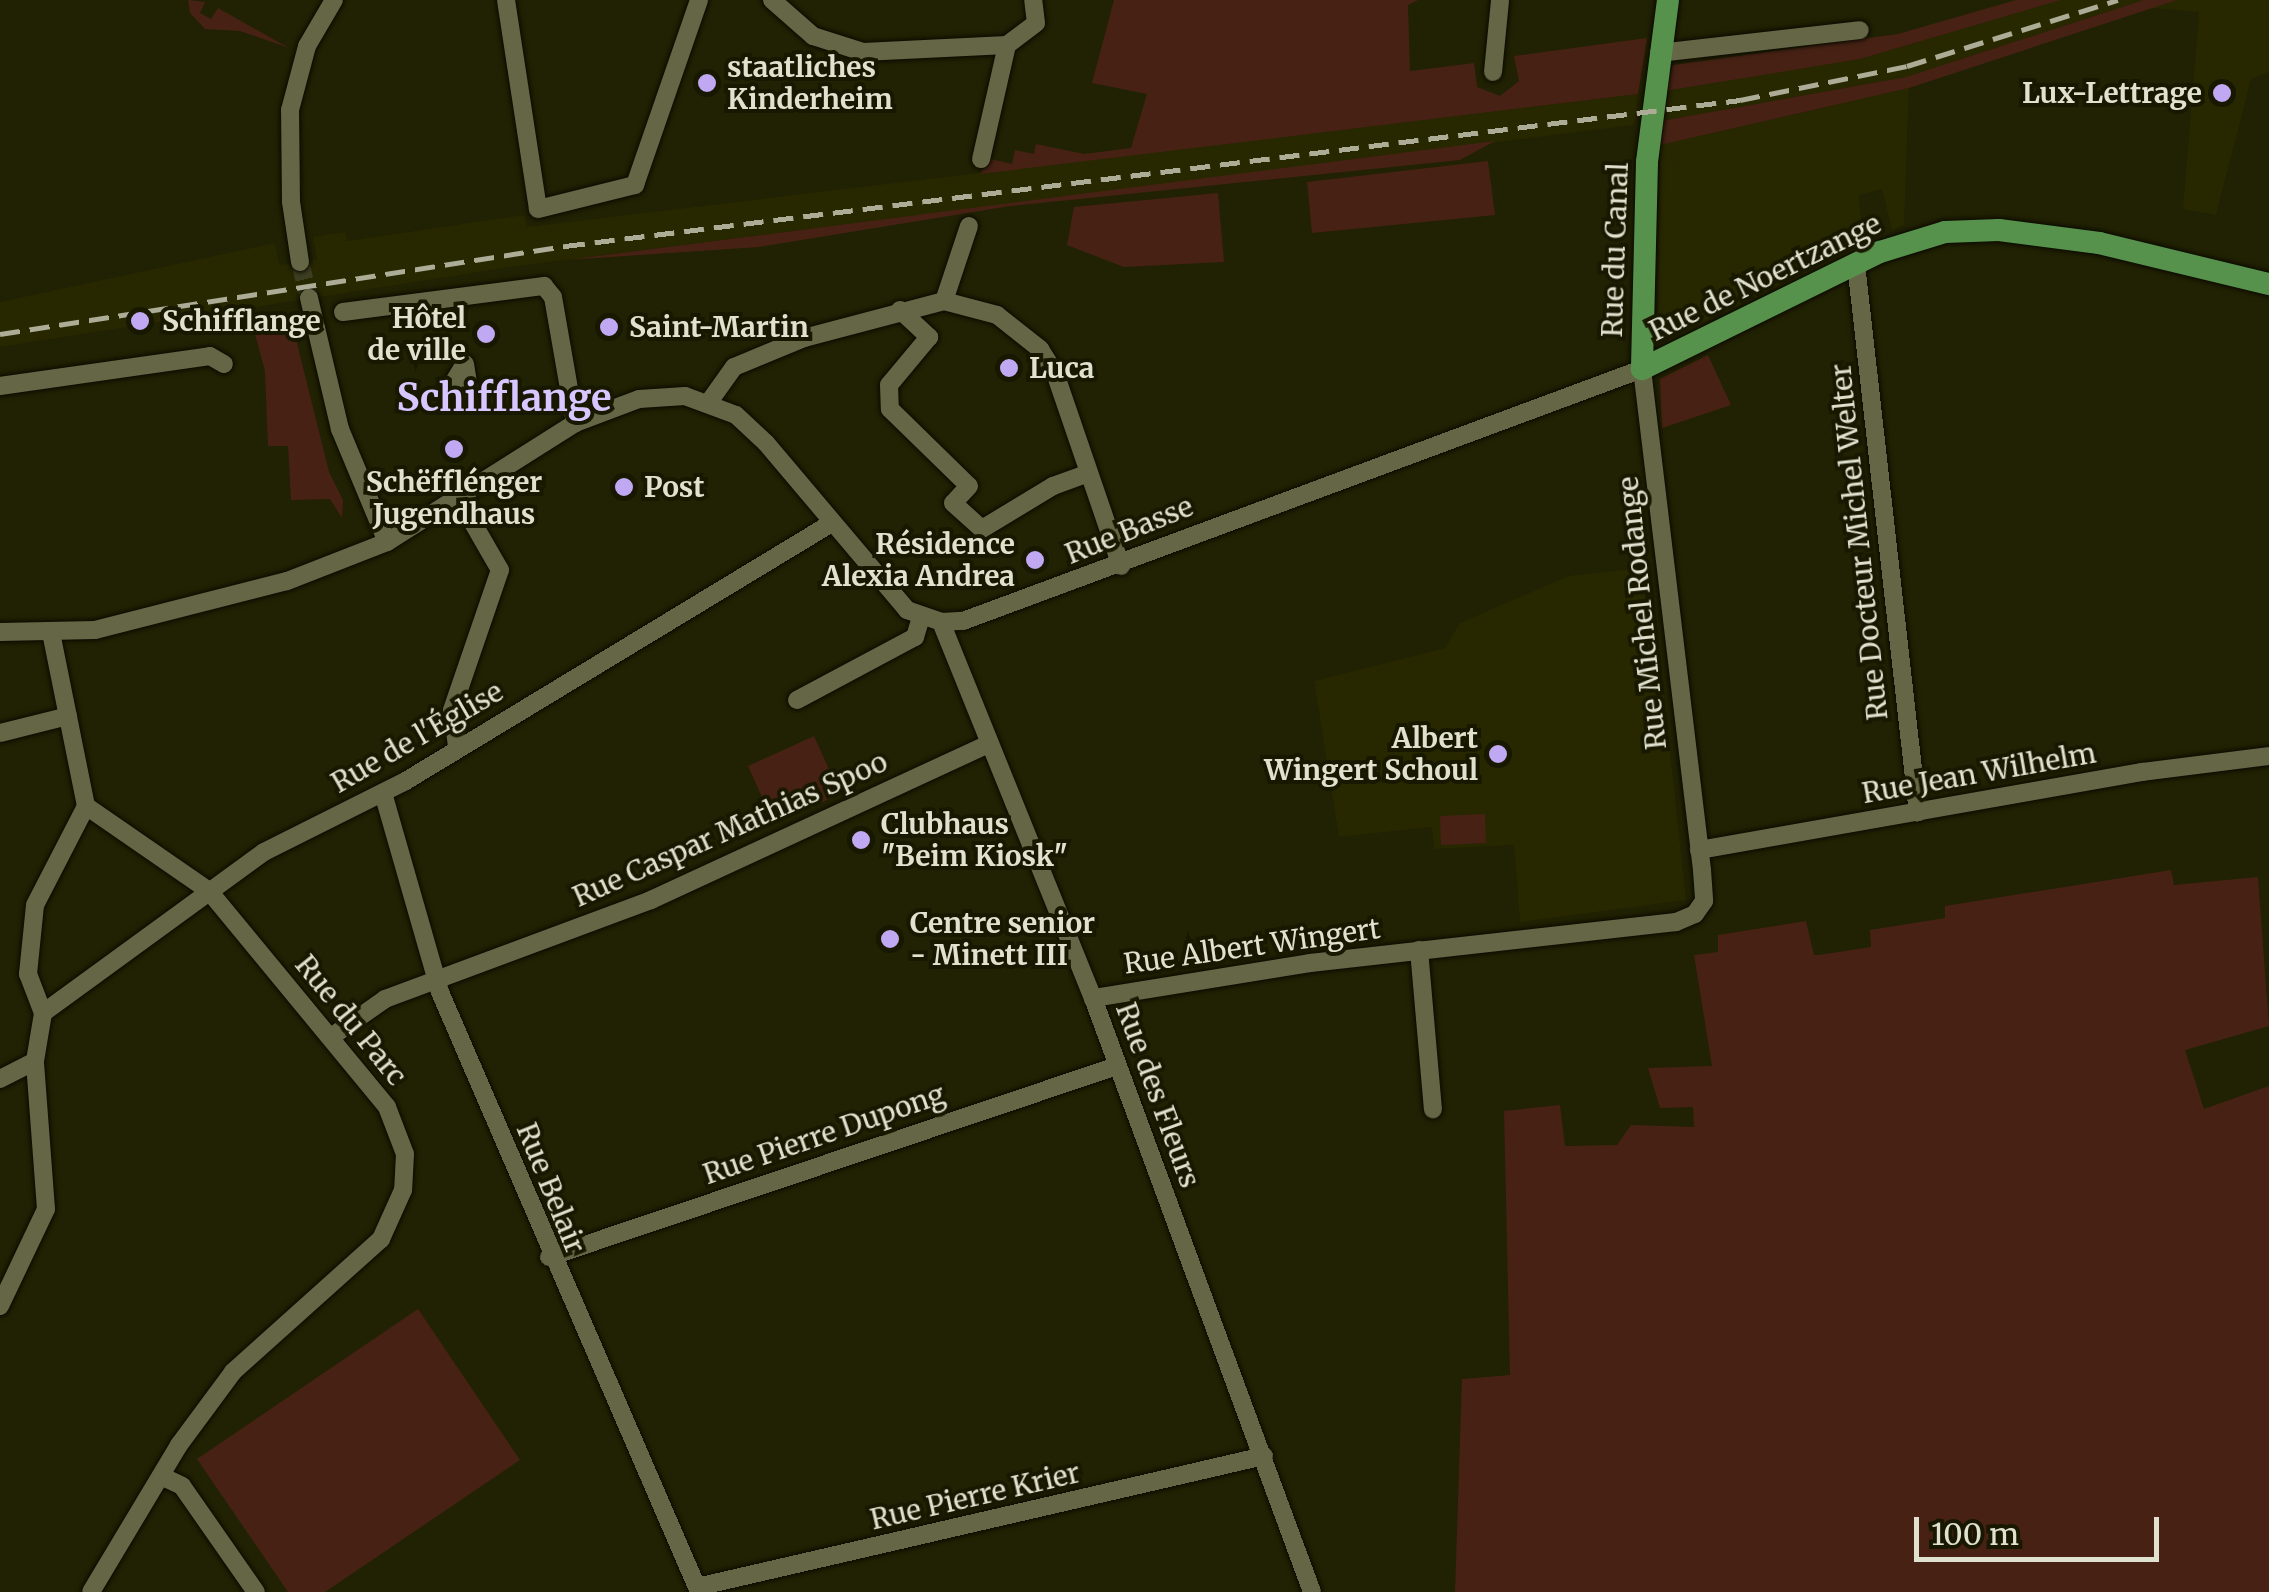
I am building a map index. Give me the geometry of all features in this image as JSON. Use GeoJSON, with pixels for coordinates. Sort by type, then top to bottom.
{"type":"FeatureCollection","features":[{"type":"Feature","properties":{"kind":"main road","name":"Rue du Canal"},"geometry":{"type":"LineString","coordinates":[[1642,370],[1649,132],[1668,0]]}},
{"type":"Feature","properties":{"kind":"main road","name":"Rue de Noertzange"},"geometry":{"type":"LineString","coordinates":[[1642,370],[1914,238],[1999,230],[2100,243],[2269,284]]}},
{"type":"Feature","properties":{"kind":"street"},"geometry":{"type":"LineString","coordinates":[[300,262],[290,202],[290,110],[303,58],[334,0]]}},
{"type":"Feature","properties":{"kind":"street"},"geometry":{"type":"LineString","coordinates":[[506,0],[538,209],[636,185],[699,0]]}},
{"type":"Feature","properties":{"kind":"street"},"geometry":{"type":"LineString","coordinates":[[772,0],[813,36],[862,52],[1007,45],[1036,23],[1033,0]]}},
{"type":"Feature","properties":{"kind":"street"},"geometry":{"type":"LineString","coordinates":[[1493,72],[1500,0]]}},
{"type":"Feature","properties":{"kind":"street"},"geometry":{"type":"LineString","coordinates":[[1659,53],[1860,30]]}},
{"type":"Feature","properties":{"kind":"street"},"geometry":{"type":"LineString","coordinates":[[981,159],[1007,45]]}},
{"type":"Feature","properties":{"kind":"street"},"geometry":{"type":"LineString","coordinates":[[944,301],[969,226]]}},
{"type":"Feature","properties":{"kind":"street","name":"Rue Docteur Michel Welter"},"geometry":{"type":"LineString","coordinates":[[1856,264],[1918,813]]}},
{"type":"Feature","properties":{"kind":"street"},"geometry":{"type":"LineString","coordinates":[[343,312],[544,286],[552,297],[574,423]]}},
{"type":"Feature","properties":{"kind":"street"},"geometry":{"type":"LineString","coordinates":[[309,298],[340,429],[388,542]]}},
{"type":"Feature","properties":{"kind":"street"},"geometry":{"type":"LineString","coordinates":[[0,632],[50,633],[178,613],[388,542],[574,423],[639,400],[709,402],[734,367],[900,310],[944,301],[997,315],[1040,349],[1065,398],[1121,566]]}},
{"type":"Feature","properties":{"kind":"street"},"geometry":{"type":"LineString","coordinates":[[900,310],[930,337],[889,384],[890,410],[969,486],[953,503],[982,529],[1053,486],[1088,473]]}},
{"type":"Feature","properties":{"kind":"street"},"geometry":{"type":"LineString","coordinates":[[0,386],[210,356],[224,364]]}},
{"type":"Feature","properties":{"kind":"street","name":"Rue Basse"},"geometry":{"type":"LineString","coordinates":[[709,402],[766,443],[885,592],[921,617],[941,622],[962,621],[1121,566],[1176,539],[1642,370]]}},
{"type":"Feature","properties":{"kind":"street","name":"Rue Michel Rodange"},"geometry":{"type":"LineString","coordinates":[[1642,370],[1699,850]]}},
{"type":"Feature","properties":{"kind":"street"},"geometry":{"type":"LineString","coordinates":[[456,746],[452,710],[500,570],[458,497]]}},
{"type":"Feature","properties":{"kind":"street","name":"Rue de l'Église"},"geometry":{"type":"LineString","coordinates":[[42,1013],[264,852],[383,793],[831,523]]}},
{"type":"Feature","properties":{"kind":"street"},"geometry":{"type":"LineString","coordinates":[[796,700],[914,637],[921,617]]}},
{"type":"Feature","properties":{"kind":"street","name":"Rue des Fleurs"},"geometry":{"type":"LineString","coordinates":[[941,622],[1092,998],[1312,1592]]}},
{"type":"Feature","properties":{"kind":"street"},"geometry":{"type":"LineString","coordinates":[[0,1306],[37,1240],[46,1185],[35,1061],[42,1013],[28,974],[35,905],[86,806],[50,633]]}},
{"type":"Feature","properties":{"kind":"street"},"geometry":{"type":"LineString","coordinates":[[0,733],[68,716]]}},
{"type":"Feature","properties":{"kind":"street","name":"Rue Caspar Mathias Spoo"},"geometry":{"type":"LineString","coordinates":[[330,1037],[385,999],[651,900],[989,744]]}},
{"type":"Feature","properties":{"kind":"street","name":"Rue Jean Wilhelm"},"geometry":{"type":"LineString","coordinates":[[1699,850],[2142,772],[2269,756]]}},
{"type":"Feature","properties":{"kind":"street","name":"Rue Belair"},"geometry":{"type":"LineString","coordinates":[[383,793],[437,978],[549,1256],[698,1590]]}},
{"type":"Feature","properties":{"kind":"street","name":"Rue du Parc"},"geometry":{"type":"LineString","coordinates":[[86,806],[209,891],[396,1124],[405,1154],[403,1190],[381,1239],[233,1372],[161,1476],[91,1592]]}},
{"type":"Feature","properties":{"kind":"street","name":"Rue Albert Wingert"},"geometry":{"type":"LineString","coordinates":[[1092,998],[1420,950],[1676,922],[1696,914],[1704,901],[1699,850]]}},
{"type":"Feature","properties":{"kind":"street","name":"Rue Albert Wingert"},"geometry":{"type":"LineString","coordinates":[[1420,950],[1433,1109]]}},
{"type":"Feature","properties":{"kind":"street"},"geometry":{"type":"LineString","coordinates":[[0,1080],[35,1061]]}},
{"type":"Feature","properties":{"kind":"street","name":"Rue Pierre Dupong"},"geometry":{"type":"LineString","coordinates":[[549,1256],[1117,1066]]}},
{"type":"Feature","properties":{"kind":"street","name":"Rue Pierre Krier"},"geometry":{"type":"LineString","coordinates":[[698,1590],[1264,1456]]}},
{"type":"Feature","properties":{"kind":"street"},"geometry":{"type":"LineString","coordinates":[[161,1476],[182,1486],[256,1592]]}},
{"type":"Feature","properties":{"kind":"shaded area"},"geometry":{"type":"Polygon","coordinates":[[[188,0],[205,2],[200,13],[211,19],[218,8],[289,48],[240,31],[205,29],[190,13],[188,0]]]}},
{"type":"Feature","properties":{"kind":"shaded area"},"geometry":{"type":"Polygon","coordinates":[[[1114,0],[1418,0],[1408,5],[1410,71],[1474,63],[1477,87],[1500,96],[1519,81],[1514,56],[1647,38],[1638,94],[980,174],[991,159],[1012,164],[1015,150],[1034,154],[1036,144],[1084,154],[1131,148],[1147,94],[1092,83],[1114,0]]]}},
{"type":"Feature","properties":{"kind":"shaded area"},"geometry":{"type":"Polygon","coordinates":[[[2016,0],[2061,0],[1860,59],[1665,91],[1673,65],[1898,34],[2016,0]]]}},
{"type":"Feature","properties":{"kind":"shaded area"},"geometry":{"type":"Polygon","coordinates":[[[2061,0],[2144,0],[1906,77],[1662,121],[1665,91],[1860,59],[2061,0]]]}},
{"type":"Feature","properties":{"kind":"shaded area"},"geometry":{"type":"Polygon","coordinates":[[[2144,0],[2177,0],[1909,88],[1660,145],[1661,121],[1906,77],[2144,0]]]}},
{"type":"Feature","properties":{"kind":"shaded area"},"geometry":{"type":"Polygon","coordinates":[[[2177,0],[2269,0],[2269,72],[2251,79],[2216,215],[2183,209],[2199,12],[2152,8],[2177,0]]]}},
{"type":"Feature","properties":{"kind":"shaded area"},"geometry":{"type":"Polygon","coordinates":[[[1909,88],[1904,225],[1892,230],[1882,189],[1859,195],[1863,245],[1680,334],[1658,322],[1660,145],[1909,88]]]}},
{"type":"Feature","properties":{"kind":"shaded area"},"geometry":{"type":"Polygon","coordinates":[[[1638,94],[1634,125],[516,266],[0,347],[0,302],[275,243],[279,265],[317,259],[313,237],[345,232],[347,241],[524,215],[527,227],[1638,94]]]}},
{"type":"Feature","properties":{"kind":"shaded area"},"geometry":{"type":"Polygon","coordinates":[[[1495,141],[1460,160],[1010,206],[759,247],[566,260],[1495,141]]]}},
{"type":"Feature","properties":{"kind":"shaded area"},"geometry":{"type":"Polygon","coordinates":[[[1488,161],[1495,215],[1312,233],[1307,182],[1488,161]]]}},
{"type":"Feature","properties":{"kind":"shaded area"},"geometry":{"type":"Polygon","coordinates":[[[1218,193],[1224,262],[1124,267],[1067,245],[1074,207],[1218,193]]]}},
{"type":"Feature","properties":{"kind":"shaded area"},"geometry":{"type":"Polygon","coordinates":[[[290,315],[329,472],[343,500],[342,518],[330,499],[291,500],[288,446],[268,446],[265,371],[255,334],[290,315]]]}},
{"type":"Feature","properties":{"kind":"shaded area"},"geometry":{"type":"Polygon","coordinates":[[[1708,355],[1731,405],[1662,428],[1660,379],[1708,355]]]}},
{"type":"Feature","properties":{"kind":"shaded area","name":"Albert Wingert Schoul"},"geometry":{"type":"Polygon","coordinates":[[[1650,567],[1686,900],[1520,922],[1514,845],[1434,849],[1432,827],[1339,837],[1314,681],[1445,648],[1460,623],[1568,576],[1650,567]]]}},
{"type":"Feature","properties":{"kind":"shaded area"},"geometry":{"type":"Polygon","coordinates":[[[814,736],[840,794],[774,824],[748,766],[814,736]]]}},
{"type":"Feature","properties":{"kind":"shaded area"},"geometry":{"type":"Polygon","coordinates":[[[1485,814],[1486,843],[1441,845],[1440,816],[1485,814]]]}},
{"type":"Feature","properties":{"kind":"shaded area"},"geometry":{"type":"Polygon","coordinates":[[[2171,870],[2174,885],[2258,877],[2269,1026],[2185,1050],[2204,1109],[2269,1086],[2269,1592],[1455,1592],[1462,1379],[1510,1375],[1504,1111],[1560,1105],[1565,1146],[1617,1145],[1631,1125],[1694,1127],[1693,1107],[1660,1108],[1648,1068],[1712,1066],[1694,955],[1718,952],[1718,935],[1806,921],[1814,955],[1819,955],[1871,947],[1870,930],[1945,918],[1945,906],[2171,870]]]}},
{"type":"Feature","properties":{"kind":"shaded area"},"geometry":{"type":"Polygon","coordinates":[[[418,1309],[520,1460],[325,1592],[288,1592],[197,1459],[418,1309]]]}},
{"type":"Feature","properties":{"kind":"tunnel"},"geometry":{"type":"LineString","coordinates":[[300,262],[309,298]]}},
{"type":"Feature","properties":{"kind":"railway"},"geometry":{"type":"LineString","coordinates":[[0,334],[565,246],[1740,100],[1907,66],[2118,0]]}},
{"type":"Feature","properties":{"kind":"place","name":"staatliches Kinderheim"},"geometry":{"type":"Point","coordinates":[707,83]}},
{"type":"Feature","properties":{"kind":"place","name":"Lux-Lettrage"},"geometry":{"type":"Point","coordinates":[2222,93]}},
{"type":"Feature","properties":{"kind":"place","name":"Schifflange"},"geometry":{"type":"Point","coordinates":[140,321]}},
{"type":"Feature","properties":{"kind":"place","name":"Saint-Martin"},"geometry":{"type":"Point","coordinates":[609,327]}},
{"type":"Feature","properties":{"kind":"place","name":"Hôtel de ville"},"geometry":{"type":"Point","coordinates":[486,334]}},
{"type":"Feature","properties":{"kind":"place","name":"Luca"},"geometry":{"type":"Point","coordinates":[1009,368]}},
{"type":"Feature","properties":{"kind":"place","name":"Schëfflénger Jugendhaus"},"geometry":{"type":"Point","coordinates":[454,449]}},
{"type":"Feature","properties":{"kind":"place","name":"Post"},"geometry":{"type":"Point","coordinates":[624,487]}},
{"type":"Feature","properties":{"kind":"place","name":"Résidence Alexia Andrea"},"geometry":{"type":"Point","coordinates":[1035,560]}},
{"type":"Feature","properties":{"kind":"place","name":"Albert Wingert Schoul"},"geometry":{"type":"Point","coordinates":[1498,754]}},
{"type":"Feature","properties":{"kind":"place","name":"Clubhaus \"Beim Kiosk\""},"geometry":{"type":"Point","coordinates":[861,840]}},
{"type":"Feature","properties":{"kind":"place","name":"Centre senior - Minett III"},"geometry":{"type":"Point","coordinates":[890,939]}},
{"type":"Feature","properties":{"kind":"district","name":"Schifflange"},"geometry":{"type":"Point","coordinates":[504,398]}}]}
